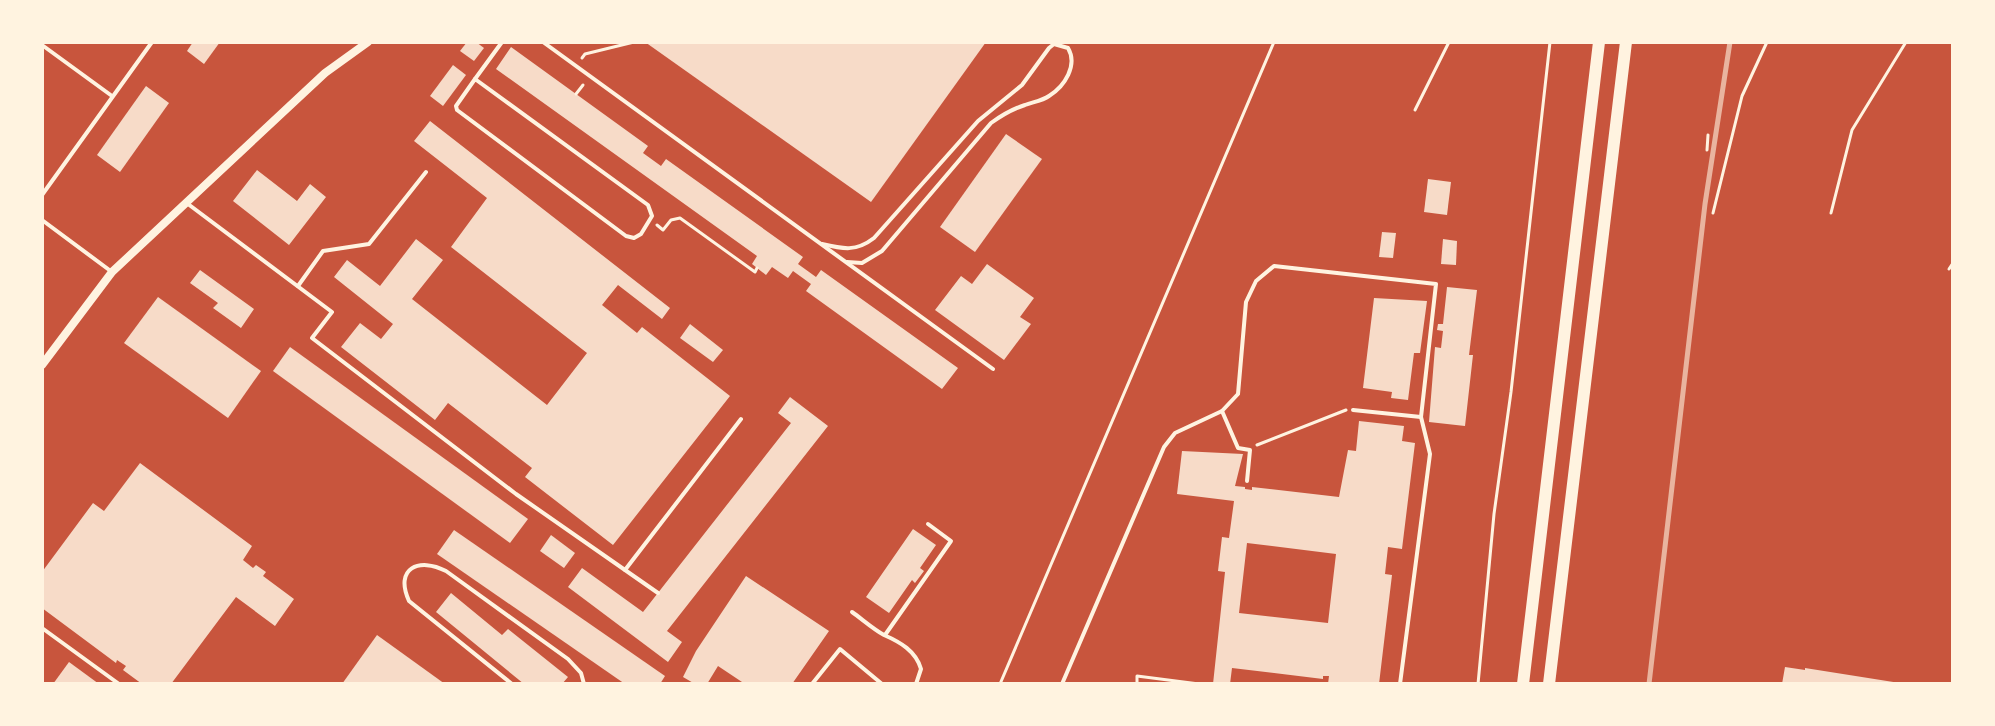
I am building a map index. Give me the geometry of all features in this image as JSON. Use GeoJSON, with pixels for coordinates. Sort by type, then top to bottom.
{"type":"FeatureCollection","features":[{"type":"Feature","properties":{"kind":"highway"},"geometry":{"type":"LineString","coordinates":[[1523,684],[1599,42]]}},
{"type":"Feature","properties":{"kind":"highway"},"geometry":{"type":"LineString","coordinates":[[1549,684],[1626,42]]}},
{"type":"Feature","properties":{"kind":"street"},"geometry":{"type":"LineString","coordinates":[[42,365],[112,272],[325,73],[368,42]]}},
{"type":"Feature","properties":{"kind":"lane"},"geometry":{"type":"LineString","coordinates":[[42,195],[152,42]]}},
{"type":"Feature","properties":{"kind":"lane"},"geometry":{"type":"LineString","coordinates":[[475,79],[648,205],[652,212],[650,221],[638,236],[626,236],[457,110],[456,106],[475,79],[502,42]]}},
{"type":"Feature","properties":{"kind":"lane"},"geometry":{"type":"LineString","coordinates":[[543,42],[993,369]]}},
{"type":"Feature","properties":{"kind":"lane"},"geometry":{"type":"LineString","coordinates":[[847,262],[862,263],[882,251],[991,123],[1010,110],[1047,98],[1055,91],[1070,73],[1072,63],[1068,48],[1072,42]]}},
{"type":"Feature","properties":{"kind":"lane"},"geometry":{"type":"LineString","coordinates":[[822,244],[851,250],[874,238],[978,121],[1022,85],[1049,48],[1054,44],[1068,48]]}},
{"type":"Feature","properties":{"kind":"lane"},"geometry":{"type":"LineString","coordinates":[[42,45],[112,96]]}},
{"type":"Feature","properties":{"kind":"lane"},"geometry":{"type":"LineString","coordinates":[[298,286],[323,251],[369,244],[426,172]]}},
{"type":"Feature","properties":{"kind":"lane"},"geometry":{"type":"LineString","coordinates":[[186,202],[332,312],[312,338],[516,494],[658,593]]}},
{"type":"Feature","properties":{"kind":"lane"},"geometry":{"type":"LineString","coordinates":[[42,220],[112,272]]}},
{"type":"Feature","properties":{"kind":"lane"},"geometry":{"type":"LineString","coordinates":[[1062,684],[1164,447],[1175,433],[1222,411],[1238,394],[1246,302],[1256,281],[1274,266],[1436,284],[1421,417],[1430,454],[1400,684]]}},
{"type":"Feature","properties":{"kind":"lane"},"geometry":{"type":"LineString","coordinates":[[1353,410],[1421,417]]}},
{"type":"Feature","properties":{"kind":"lane"},"geometry":{"type":"LineString","coordinates":[[1222,411],[1238,448],[1250,450],[1247,481]]}},
{"type":"Feature","properties":{"kind":"lane"},"geometry":{"type":"LineString","coordinates":[[625,570],[741,419]]}},
{"type":"Feature","properties":{"kind":"lane"},"geometry":{"type":"LineString","coordinates":[[885,635],[951,541],[928,524]]}},
{"type":"Feature","properties":{"kind":"lane"},"geometry":{"type":"LineString","coordinates":[[512,684],[409,601],[402,587],[403,578],[414,566],[431,563],[446,571],[568,659],[581,673],[584,684]]}},
{"type":"Feature","properties":{"kind":"lane"},"geometry":{"type":"LineString","coordinates":[[852,612],[885,635],[895,638],[918,660],[921,674],[916,684]]}},
{"type":"Feature","properties":{"kind":"lane"},"geometry":{"type":"LineString","coordinates":[[42,628],[119,684]]}},
{"type":"Feature","properties":{"kind":"lane"},"geometry":{"type":"LineString","coordinates":[[812,684],[840,649],[882,684]]}},
{"type":"Feature","properties":{"kind":"path"},"geometry":{"type":"LineString","coordinates":[[611,42],[613,47]]}},
{"type":"Feature","properties":{"kind":"path"},"geometry":{"type":"LineString","coordinates":[[582,58],[585,54],[634,42]]}},
{"type":"Feature","properties":{"kind":"path"},"geometry":{"type":"LineString","coordinates":[[1000,684],[1274,42]]}},
{"type":"Feature","properties":{"kind":"path"},"geometry":{"type":"LineString","coordinates":[[1415,110],[1449,42]]}},
{"type":"Feature","properties":{"kind":"path"},"geometry":{"type":"LineString","coordinates":[[1478,684],[1494,514],[1511,392],[1550,42]]}},
{"type":"Feature","properties":{"kind":"path"},"geometry":{"type":"LineString","coordinates":[[1713,213],[1742,96],[1767,42]]}},
{"type":"Feature","properties":{"kind":"path"},"geometry":{"type":"LineString","coordinates":[[1831,213],[1852,130],[1906,42]]}},
{"type":"Feature","properties":{"kind":"path"},"geometry":{"type":"LineString","coordinates":[[576,94],[583,85]]}},
{"type":"Feature","properties":{"kind":"path"},"geometry":{"type":"LineString","coordinates":[[1707,150],[1708,135]]}},
{"type":"Feature","properties":{"kind":"path"},"geometry":{"type":"LineString","coordinates":[[650,221],[663,230],[671,220],[680,218],[755,272],[757,268]]}},
{"type":"Feature","properties":{"kind":"path"},"geometry":{"type":"LineString","coordinates":[[1949,269],[1953,263]]}},
{"type":"Feature","properties":{"kind":"path"},"geometry":{"type":"LineString","coordinates":[[1250,450],[1342,409],[1353,410]]}},
{"type":"Feature","properties":{"kind":"path"},"geometry":{"type":"LineString","coordinates":[[1137,684],[1137,676],[1199,684]]}},
{"type":"Feature","properties":{"kind":"building"},"geometry":{"type":"Polygon","coordinates":[[[193,42],[220,42],[204,64],[187,51],[193,42]]]}},
{"type":"Feature","properties":{"kind":"building"},"geometry":{"type":"Polygon","coordinates":[[[467,42],[476,42],[484,48],[474,61],[460,51],[467,42]]]}},
{"type":"Feature","properties":{"kind":"building"},"geometry":{"type":"Polygon","coordinates":[[[645,42],[986,42],[871,202],[645,42]]]}},
{"type":"Feature","properties":{"kind":"building"},"geometry":{"type":"Polygon","coordinates":[[[511,47],[648,146],[643,153],[661,166],[666,159],[803,257],[798,264],[816,277],[821,270],[958,368],[942,389],[806,291],[811,284],[793,271],[788,278],[772,267],[766,275],[752,264],[757,256],[496,69],[511,47]]]}},
{"type":"Feature","properties":{"kind":"building"},"geometry":{"type":"Polygon","coordinates":[[[453,65],[466,75],[443,106],[430,96],[453,65]]]}},
{"type":"Feature","properties":{"kind":"building"},"geometry":{"type":"Polygon","coordinates":[[[146,86],[169,103],[120,172],[97,155],[146,86]]]}},
{"type":"Feature","properties":{"kind":"building"},"geometry":{"type":"Polygon","coordinates":[[[430,121],[670,308],[662,319],[618,285],[602,305],[637,333],[642,327],[730,396],[613,545],[525,477],[532,468],[448,403],[435,420],[341,347],[360,323],[381,339],[393,324],[334,277],[347,260],[380,286],[416,239],[443,260],[412,299],[547,405],[587,353],[451,247],[487,198],[414,141],[430,121]]]}},
{"type":"Feature","properties":{"kind":"building"},"geometry":{"type":"Polygon","coordinates":[[[1006,134],[1042,159],[975,252],[940,227],[1006,134]]]}},
{"type":"Feature","properties":{"kind":"building"},"geometry":{"type":"Polygon","coordinates":[[[257,170],[297,201],[310,184],[326,197],[289,245],[233,201],[257,170]]]}},
{"type":"Feature","properties":{"kind":"building"},"geometry":{"type":"Polygon","coordinates":[[[1428,179],[1451,182],[1447,215],[1424,212],[1428,179]]]}},
{"type":"Feature","properties":{"kind":"building"},"geometry":{"type":"Polygon","coordinates":[[[1382,232],[1396,233],[1393,258],[1379,257],[1382,232]]]}},
{"type":"Feature","properties":{"kind":"building"},"geometry":{"type":"Polygon","coordinates":[[[1443,239],[1457,241],[1456,265],[1441,264],[1443,239]]]}},
{"type":"Feature","properties":{"kind":"building"},"geometry":{"type":"Polygon","coordinates":[[[987,264],[1034,298],[1020,317],[1031,324],[1004,360],[935,310],[961,276],[972,284],[987,264]]]}},
{"type":"Feature","properties":{"kind":"building"},"geometry":{"type":"Polygon","coordinates":[[[200,270],[254,309],[241,328],[213,308],[218,303],[190,283],[200,270]]]}},
{"type":"Feature","properties":{"kind":"building"},"geometry":{"type":"Polygon","coordinates":[[[1447,287],[1477,290],[1465,426],[1429,422],[1435,347],[1441,348],[1443,331],[1437,330],[1438,324],[1443,324],[1447,287]]]}},
{"type":"Feature","properties":{"kind":"building"},"geometry":{"type":"Polygon","coordinates":[[[158,297],[261,371],[228,418],[124,343],[158,297]]]}},
{"type":"Feature","properties":{"kind":"building"},"geometry":{"type":"Polygon","coordinates":[[[1374,298],[1427,301],[1420,353],[1414,353],[1408,400],[1391,398],[1392,392],[1363,388],[1374,298]]]}},
{"type":"Feature","properties":{"kind":"building"},"geometry":{"type":"Polygon","coordinates":[[[690,324],[723,350],[713,362],[680,338],[690,324]]]}},
{"type":"Feature","properties":{"kind":"building"},"geometry":{"type":"Polygon","coordinates":[[[290,347],[528,519],[510,543],[273,371],[290,347]]]}},
{"type":"Feature","properties":{"kind":"building"},"geometry":{"type":"Polygon","coordinates":[[[790,397],[828,426],[667,631],[682,642],[668,662],[568,587],[582,568],[643,612],[791,423],[778,413],[790,397]]]}},
{"type":"Feature","properties":{"kind":"building"},"geometry":{"type":"Polygon","coordinates":[[[1359,421],[1404,426],[1402,441],[1415,443],[1402,549],[1388,547],[1385,574],[1392,575],[1379,684],[1328,684],[1329,676],[1323,676],[1323,679],[1232,668],[1230,684],[1213,684],[1225,572],[1218,571],[1222,537],[1229,538],[1234,501],[1177,494],[1182,451],[1243,454],[1235,486],[1245,489],[1252,490],[1252,487],[1339,497],[1348,450],[1356,451],[1359,421]],[[1247,543],[1239,613],[1328,623],[1336,554],[1247,543]]]}},
{"type":"Feature","properties":{"kind":"building"},"geometry":{"type":"Polygon","coordinates":[[[140,463],[252,546],[243,560],[253,568],[256,565],[266,572],[263,576],[294,599],[275,626],[236,597],[171,684],[142,684],[123,670],[126,666],[117,660],[116,663],[42,608],[42,572],[93,503],[104,511],[140,463]]]}},
{"type":"Feature","properties":{"kind":"building"},"geometry":{"type":"Polygon","coordinates":[[[913,529],[936,545],[920,568],[924,571],[915,583],[912,580],[889,613],[866,597],[913,529]]]}},
{"type":"Feature","properties":{"kind":"building"},"geometry":{"type":"Polygon","coordinates":[[[454,530],[665,676],[660,684],[625,684],[437,554],[454,530]]]}},
{"type":"Feature","properties":{"kind":"building"},"geometry":{"type":"Polygon","coordinates":[[[551,535],[575,553],[564,568],[540,551],[551,535]]]}},
{"type":"Feature","properties":{"kind":"building"},"geometry":{"type":"Polygon","coordinates":[[[746,576],[829,631],[792,684],[745,684],[718,666],[707,684],[695,684],[683,677],[696,651],[746,576]]]}},
{"type":"Feature","properties":{"kind":"building"},"geometry":{"type":"Polygon","coordinates":[[[451,593],[502,635],[508,629],[568,677],[562,684],[524,684],[436,612],[451,593]]]}},
{"type":"Feature","properties":{"kind":"building"},"geometry":{"type":"Polygon","coordinates":[[[377,635],[445,684],[342,684],[377,635]]]}},
{"type":"Feature","properties":{"kind":"building"},"geometry":{"type":"Polygon","coordinates":[[[69,662],[99,684],[53,684],[69,662]]]}},
{"type":"Feature","properties":{"kind":"building"},"geometry":{"type":"Polygon","coordinates":[[[1785,667],[1805,668],[1906,684],[1782,684],[1785,667]]]}},
{"type":"Feature","properties":{"kind":"railway"},"geometry":{"type":"LineString","coordinates":[[1649,684],[1705,204],[1730,42]]}}]}
